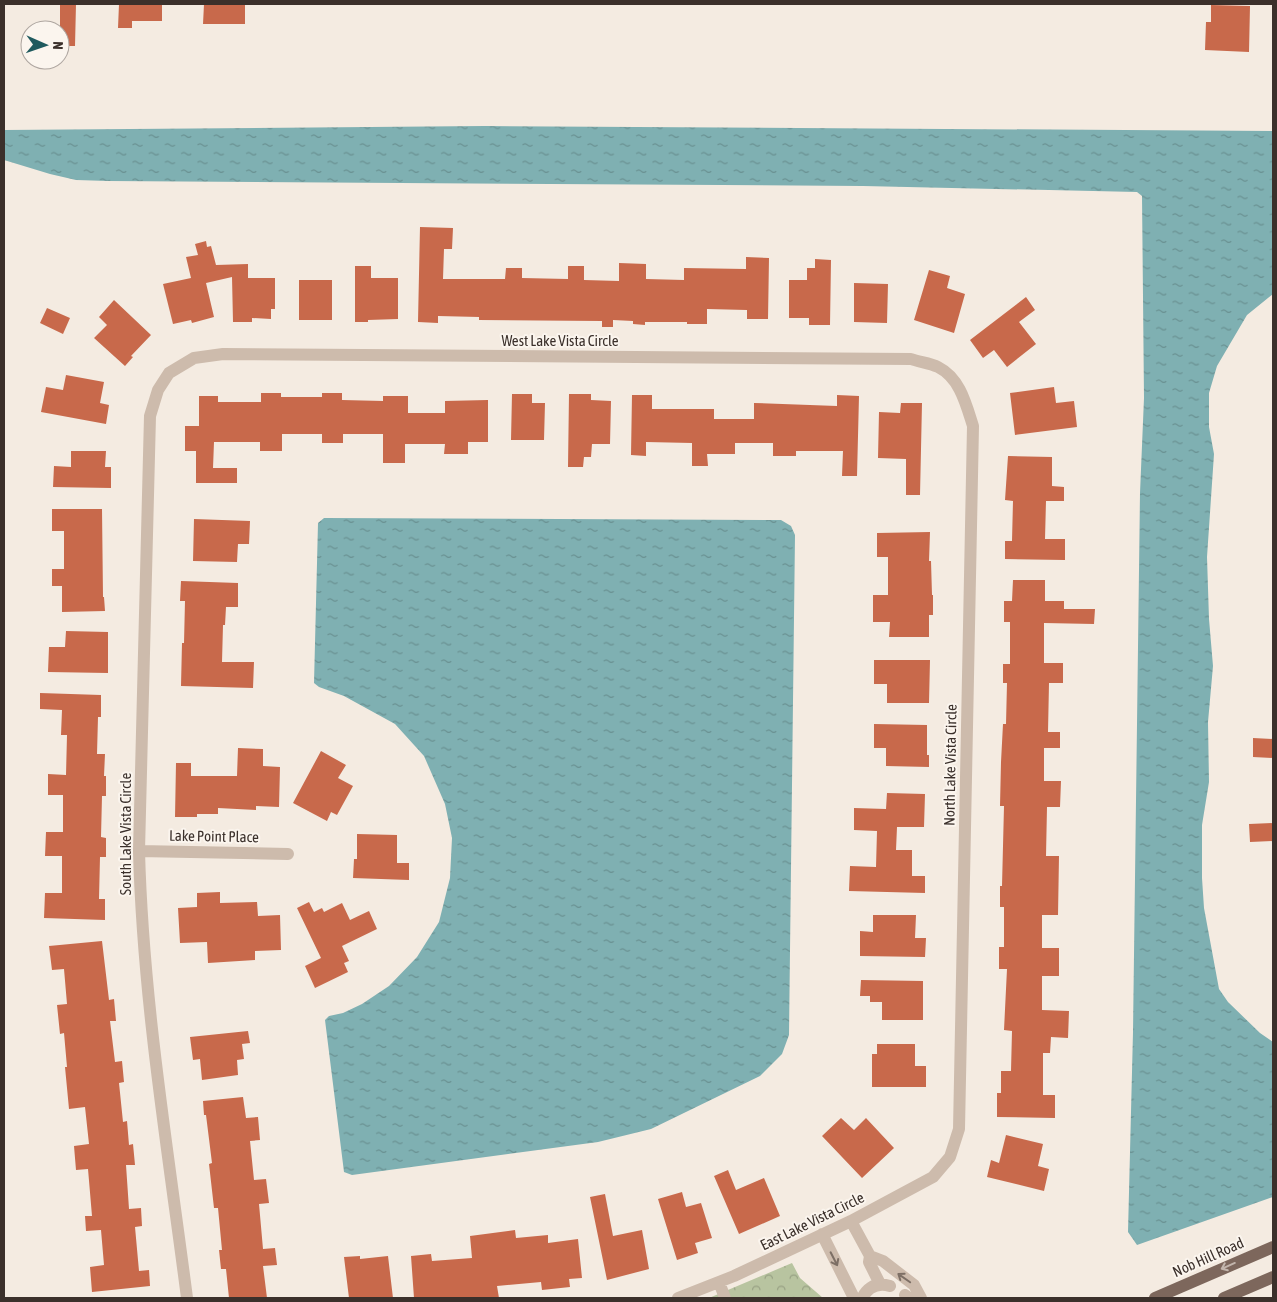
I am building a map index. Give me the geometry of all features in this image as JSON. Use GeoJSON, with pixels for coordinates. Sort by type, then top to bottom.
{"type":"FeatureCollection","features":[{"type":"Feature","properties":{"kind":"main road","name":"Nob Hill Road"},"geometry":{"type":"LineString","coordinates":[[1155,1298],[1273,1247]]}},
{"type":"Feature","properties":{"kind":"main road"},"geometry":{"type":"LineString","coordinates":[[1224,1298],[1273,1277]]}},
{"type":"Feature","properties":{"kind":"street","name":"West Lake Vista Circle"},"geometry":{"type":"LineString","coordinates":[[169,373],[194,358],[222,354],[911,359],[938,367],[951,378]]}},
{"type":"Feature","properties":{"kind":"street","name":"South Lake Vista Circle"},"geometry":{"type":"LineString","coordinates":[[169,373],[158,390],[150,416],[140,851],[141,901],[154,1040],[187,1298]]}},
{"type":"Feature","properties":{"kind":"street","name":"North Lake Vista Circle"},"geometry":{"type":"LineString","coordinates":[[950,1157],[959,1129],[973,426],[964,396],[951,378]]}},
{"type":"Feature","properties":{"kind":"street","name":"Lake Point Place"},"geometry":{"type":"LineString","coordinates":[[140,851],[288,854]]}},
{"type":"Feature","properties":{"kind":"street","name":"East Lake Vista Circle"},"geometry":{"type":"LineString","coordinates":[[678,1298],[719,1282],[852,1221],[933,1177],[950,1157]]}},
{"type":"Feature","properties":{"kind":"street"},"geometry":{"type":"LineString","coordinates":[[852,1221],[870,1256],[869,1262],[885,1285],[870,1288],[862,1298]]}},
{"type":"Feature","properties":{"kind":"street"},"geometry":{"type":"LineString","coordinates":[[822,1234],[854,1298]]}},
{"type":"Feature","properties":{"kind":"street"},"geometry":{"type":"LineString","coordinates":[[870,1256],[883,1261],[914,1285],[921,1298]]}},
{"type":"Feature","properties":{"kind":"street"},"geometry":{"type":"LineString","coordinates":[[719,1282],[725,1298]]}},
{"type":"Feature","properties":{"kind":"green space"},"geometry":{"type":"Polygon","coordinates":[[[792,1263],[800,1278],[823,1298],[709,1298],[792,1263]]]}},
{"type":"Feature","properties":{"kind":"water"},"geometry":{"type":"Polygon","coordinates":[[[485,126],[1273,131],[1273,294],[1247,315],[1217,366],[1209,393],[1209,427],[1214,454],[1207,557],[1213,666],[1208,722],[1209,782],[1202,825],[1202,878],[1204,908],[1219,989],[1228,1002],[1260,1033],[1273,1042],[1273,1197],[1137,1245],[1128,1232],[1133,1032],[1140,493],[1144,398],[1142,196],[1137,192],[863,186],[76,180],[4,160],[4,130],[485,126]]]}},
{"type":"Feature","properties":{"kind":"water"},"geometry":{"type":"Polygon","coordinates":[[[324,518],[781,520],[791,526],[795,535],[789,1035],[782,1054],[760,1076],[651,1129],[598,1142],[352,1175],[344,1172],[325,1020],[329,1016],[343,1013],[362,1004],[389,986],[417,957],[439,922],[450,878],[452,838],[445,804],[424,756],[395,724],[344,696],[319,687],[314,683],[318,523],[324,518]]]}},
{"type":"Feature","properties":{"kind":"building"},"geometry":{"type":"Polygon","coordinates":[[[60,4],[76,4],[75,46],[70,46],[70,20],[60,20],[60,4]]]}},
{"type":"Feature","properties":{"kind":"building"},"geometry":{"type":"Polygon","coordinates":[[[119,4],[162,4],[162,21],[132,21],[132,28],[118,28],[119,4]]]}},
{"type":"Feature","properties":{"kind":"building"},"geometry":{"type":"Polygon","coordinates":[[[204,4],[245,4],[245,24],[203,24],[204,4]]]}},
{"type":"Feature","properties":{"kind":"building"},"geometry":{"type":"Polygon","coordinates":[[[1211,5],[1250,6],[1249,52],[1205,50],[1206,22],[1211,22],[1211,5]]]}},
{"type":"Feature","properties":{"kind":"building"},"geometry":{"type":"Polygon","coordinates":[[[420,227],[453,228],[452,249],[444,249],[443,279],[505,279],[506,268],[522,268],[522,278],[568,279],[568,266],[584,266],[584,280],[619,281],[619,263],[646,264],[646,279],[684,280],[684,268],[746,269],[746,257],[769,258],[768,319],[747,319],[747,310],[707,309],[707,324],[645,322],[645,325],[633,324],[633,321],[613,320],[613,327],[602,327],[602,321],[479,320],[479,317],[438,316],[438,323],[418,322],[420,227]]]}},
{"type":"Feature","properties":{"kind":"building"},"geometry":{"type":"Polygon","coordinates":[[[206,241],[207,247],[211,246],[216,265],[248,264],[248,278],[275,278],[275,309],[271,309],[271,319],[252,318],[252,322],[233,322],[232,277],[206,283],[214,317],[192,323],[191,320],[173,324],[163,284],[191,278],[186,257],[198,255],[195,244],[206,241]]]}},
{"type":"Feature","properties":{"kind":"building"},"geometry":{"type":"Polygon","coordinates":[[[815,259],[831,260],[830,325],[809,325],[809,318],[789,318],[789,280],[807,280],[807,268],[815,268],[815,259]]]}},
{"type":"Feature","properties":{"kind":"building"},"geometry":{"type":"Polygon","coordinates":[[[355,266],[371,266],[371,278],[398,278],[398,319],[355,322],[355,266]]]}},
{"type":"Feature","properties":{"kind":"building"},"geometry":{"type":"Polygon","coordinates":[[[929,270],[950,276],[947,288],[965,294],[954,333],[914,320],[929,270]]]}},
{"type":"Feature","properties":{"kind":"building"},"geometry":{"type":"Polygon","coordinates":[[[299,280],[332,280],[332,320],[299,320],[299,280]]]}},
{"type":"Feature","properties":{"kind":"building"},"geometry":{"type":"Polygon","coordinates":[[[854,283],[888,284],[887,323],[854,322],[854,283]]]}},
{"type":"Feature","properties":{"kind":"building"},"geometry":{"type":"Polygon","coordinates":[[[1026,297],[1035,310],[1019,322],[1036,344],[1007,367],[994,350],[983,358],[970,340],[1026,297]]]}},
{"type":"Feature","properties":{"kind":"building"},"geometry":{"type":"Polygon","coordinates":[[[114,300],[151,335],[131,356],[133,357],[125,366],[94,338],[107,325],[99,317],[114,300]]]}},
{"type":"Feature","properties":{"kind":"building"},"geometry":{"type":"Polygon","coordinates":[[[47,308],[70,318],[63,334],[40,323],[47,308]]]}},
{"type":"Feature","properties":{"kind":"building"},"geometry":{"type":"Polygon","coordinates":[[[66,375],[104,382],[100,403],[109,405],[106,424],[41,412],[46,387],[63,390],[66,375]]]}},
{"type":"Feature","properties":{"kind":"building"},"geometry":{"type":"Polygon","coordinates":[[[1054,387],[1056,403],[1074,401],[1077,427],[1015,435],[1010,393],[1054,387]]]}},
{"type":"Feature","properties":{"kind":"building"},"geometry":{"type":"Polygon","coordinates":[[[261,393],[281,393],[281,397],[322,397],[322,393],[342,393],[342,400],[383,401],[383,396],[408,396],[408,413],[445,413],[445,401],[488,400],[488,442],[468,442],[468,454],[444,454],[445,444],[405,444],[405,463],[383,463],[383,434],[343,434],[343,443],[322,443],[322,434],[282,434],[282,451],[260,451],[260,442],[214,442],[213,468],[237,468],[237,483],[196,483],[196,451],[185,451],[185,426],[199,426],[199,396],[218,396],[218,402],[261,402],[261,393]]]}},
{"type":"Feature","properties":{"kind":"building"},"geometry":{"type":"Polygon","coordinates":[[[512,394],[532,394],[532,403],[545,403],[544,440],[511,440],[512,394]]]}},
{"type":"Feature","properties":{"kind":"building"},"geometry":{"type":"Polygon","coordinates":[[[569,394],[591,394],[591,400],[611,401],[610,444],[592,444],[591,457],[584,457],[583,467],[568,467],[569,394]]]}},
{"type":"Feature","properties":{"kind":"building"},"geometry":{"type":"Polygon","coordinates":[[[632,395],[652,395],[652,409],[714,409],[714,419],[754,419],[754,403],[837,406],[837,395],[859,396],[857,476],[842,476],[843,451],[796,451],[796,456],[773,456],[773,443],[735,443],[735,454],[707,454],[708,466],[692,466],[692,443],[646,442],[646,456],[631,455],[632,395]]]}},
{"type":"Feature","properties":{"kind":"building"},"geometry":{"type":"Polygon","coordinates":[[[901,403],[922,403],[920,495],[906,495],[906,459],[878,458],[879,412],[900,413],[901,403]]]}},
{"type":"Feature","properties":{"kind":"building"},"geometry":{"type":"Polygon","coordinates":[[[71,451],[106,451],[105,467],[111,467],[111,488],[53,487],[54,466],[71,467],[71,451]]]}},
{"type":"Feature","properties":{"kind":"building"},"geometry":{"type":"Polygon","coordinates":[[[1008,456],[1052,457],[1052,486],[1064,487],[1064,501],[1046,501],[1045,539],[1065,539],[1065,560],[1005,559],[1005,541],[1012,541],[1013,501],[1005,500],[1008,456]]]}},
{"type":"Feature","properties":{"kind":"building"},"geometry":{"type":"Polygon","coordinates":[[[52,509],[102,509],[103,597],[105,611],[62,612],[62,586],[52,586],[52,569],[64,569],[64,531],[52,531],[52,509]]]}},
{"type":"Feature","properties":{"kind":"building"},"geometry":{"type":"Polygon","coordinates":[[[194,519],[250,521],[249,544],[238,544],[237,562],[193,561],[194,519]]]}},
{"type":"Feature","properties":{"kind":"building"},"geometry":{"type":"Polygon","coordinates":[[[930,532],[929,561],[931,561],[933,615],[929,615],[929,637],[889,637],[890,622],[873,622],[873,595],[888,595],[888,557],[877,557],[877,533],[930,532]]]}},
{"type":"Feature","properties":{"kind":"building"},"geometry":{"type":"Polygon","coordinates":[[[1013,580],[1045,580],[1045,601],[1064,601],[1064,609],[1095,609],[1094,624],[1044,623],[1044,663],[1063,663],[1063,683],[1049,683],[1048,732],[1060,732],[1060,748],[1044,748],[1044,781],[1061,781],[1060,807],[1047,807],[1046,856],[1059,856],[1058,915],[1042,915],[1042,948],[1059,948],[1059,976],[1042,976],[1042,1010],[1069,1011],[1068,1038],[1051,1037],[1050,1053],[1043,1053],[1043,1095],[1055,1095],[1055,1118],[997,1117],[997,1093],[1001,1093],[1001,1071],[1011,1071],[1012,1031],[1004,1030],[1007,969],[999,969],[999,947],[1004,947],[1004,907],[1000,907],[1000,886],[1002,886],[1004,806],[1000,806],[1003,724],[1006,724],[1007,683],[1003,683],[1003,664],[1010,664],[1010,622],[1004,622],[1004,601],[1012,601],[1013,580]]]}},
{"type":"Feature","properties":{"kind":"building"},"geometry":{"type":"Polygon","coordinates":[[[181,581],[238,583],[238,607],[226,607],[225,625],[223,625],[222,662],[254,662],[253,688],[181,686],[185,601],[180,601],[181,581]]]}},
{"type":"Feature","properties":{"kind":"building"},"geometry":{"type":"Polygon","coordinates":[[[66,631],[108,632],[108,673],[48,672],[49,647],[65,647],[66,631]]]}},
{"type":"Feature","properties":{"kind":"building"},"geometry":{"type":"Polygon","coordinates":[[[874,660],[930,660],[929,703],[887,703],[887,684],[874,684],[874,660]]]}},
{"type":"Feature","properties":{"kind":"building"},"geometry":{"type":"Polygon","coordinates":[[[40,693],[101,695],[101,717],[98,717],[97,754],[105,754],[104,776],[106,776],[106,796],[102,796],[101,837],[106,838],[106,857],[100,857],[99,899],[105,899],[105,920],[44,918],[45,893],[62,893],[62,856],[45,856],[46,832],[63,832],[63,795],[48,795],[48,774],[66,775],[67,735],[61,735],[62,710],[40,709],[40,693]]]}},
{"type":"Feature","properties":{"kind":"building"},"geometry":{"type":"Polygon","coordinates":[[[874,724],[927,725],[929,767],[886,766],[886,748],[874,748],[874,724]]]}},
{"type":"Feature","properties":{"kind":"building"},"geometry":{"type":"Polygon","coordinates":[[[1253,738],[1273,739],[1273,758],[1253,757],[1253,738]]]}},
{"type":"Feature","properties":{"kind":"building"},"geometry":{"type":"Polygon","coordinates":[[[238,748],[263,749],[263,766],[280,767],[279,807],[256,806],[256,810],[218,808],[218,814],[197,814],[197,817],[175,817],[176,763],[191,763],[191,776],[237,776],[238,748]]]}},
{"type":"Feature","properties":{"kind":"building"},"geometry":{"type":"Polygon","coordinates":[[[321,751],[346,765],[338,778],[353,786],[337,815],[331,812],[327,821],[293,803],[321,751]]]}},
{"type":"Feature","properties":{"kind":"building"},"geometry":{"type":"Polygon","coordinates":[[[887,793],[925,794],[924,827],[897,827],[896,850],[912,850],[912,876],[925,876],[925,893],[849,891],[850,866],[876,867],[877,831],[854,830],[854,808],[886,809],[887,793]]]}},
{"type":"Feature","properties":{"kind":"building"},"geometry":{"type":"Polygon","coordinates":[[[1273,823],[1273,841],[1250,842],[1249,824],[1273,823]]]}},
{"type":"Feature","properties":{"kind":"building"},"geometry":{"type":"Polygon","coordinates":[[[357,834],[397,835],[397,863],[409,863],[409,880],[353,878],[354,859],[357,859],[357,834]]]}},
{"type":"Feature","properties":{"kind":"building"},"geometry":{"type":"Polygon","coordinates":[[[220,892],[220,903],[257,902],[258,916],[280,915],[281,950],[255,951],[255,960],[208,963],[207,942],[180,943],[178,908],[197,907],[197,893],[220,892]]]}},
{"type":"Feature","properties":{"kind":"building"},"geometry":{"type":"Polygon","coordinates":[[[309,902],[314,912],[322,908],[324,912],[342,903],[350,920],[369,911],[377,929],[342,946],[349,961],[344,963],[348,972],[315,988],[305,966],[321,958],[297,908],[309,902]]]}},
{"type":"Feature","properties":{"kind":"building"},"geometry":{"type":"Polygon","coordinates":[[[873,915],[916,915],[915,938],[926,938],[925,957],[860,956],[860,931],[873,932],[873,915]]]}},
{"type":"Feature","properties":{"kind":"building"},"geometry":{"type":"Polygon","coordinates":[[[102,941],[109,1000],[114,999],[116,1021],[110,1021],[115,1062],[122,1061],[124,1082],[119,1083],[123,1122],[127,1121],[129,1145],[133,1144],[135,1165],[126,1165],[129,1209],[141,1208],[142,1226],[135,1227],[139,1271],[149,1270],[150,1286],[92,1292],[90,1267],[104,1265],[101,1230],[86,1231],[85,1216],[92,1216],[88,1169],[76,1170],[74,1146],[89,1144],[85,1107],[69,1109],[64,1033],[60,1034],[57,1005],[67,1004],[64,969],[52,970],[49,946],[102,941]]]}},
{"type":"Feature","properties":{"kind":"building"},"geometry":{"type":"Polygon","coordinates":[[[861,980],[923,981],[923,1020],[882,1020],[882,1002],[870,1002],[870,996],[860,996],[861,980]]]}},
{"type":"Feature","properties":{"kind":"building"},"geometry":{"type":"Polygon","coordinates":[[[248,1031],[250,1043],[242,1044],[244,1059],[237,1060],[238,1075],[202,1080],[200,1059],[193,1060],[190,1037],[248,1031]]]}},
{"type":"Feature","properties":{"kind":"building"},"geometry":{"type":"Polygon","coordinates":[[[877,1044],[915,1044],[915,1066],[926,1066],[926,1087],[872,1087],[872,1054],[877,1054],[877,1044]]]}},
{"type":"Feature","properties":{"kind":"building"},"geometry":{"type":"Polygon","coordinates":[[[243,1097],[246,1118],[258,1117],[260,1140],[250,1141],[254,1180],[266,1179],[269,1203],[259,1204],[263,1249],[275,1248],[277,1265],[263,1266],[267,1298],[229,1298],[226,1269],[221,1269],[219,1250],[222,1250],[218,1208],[214,1208],[209,1164],[212,1163],[203,1101],[243,1097]]]}},
{"type":"Feature","properties":{"kind":"building"},"geometry":{"type":"Polygon","coordinates":[[[841,1118],[854,1130],[866,1118],[894,1148],[862,1178],[822,1136],[841,1118]]]}},
{"type":"Feature","properties":{"kind":"building"},"geometry":{"type":"Polygon","coordinates":[[[1006,1135],[1043,1144],[1038,1166],[1049,1169],[1044,1191],[987,1177],[991,1160],[999,1163],[1006,1135]]]}},
{"type":"Feature","properties":{"kind":"building"},"geometry":{"type":"Polygon","coordinates":[[[728,1170],[736,1190],[764,1178],[780,1216],[739,1234],[714,1176],[728,1170]]]}},
{"type":"Feature","properties":{"kind":"building"},"geometry":{"type":"Polygon","coordinates":[[[682,1192],[686,1207],[701,1203],[712,1238],[695,1243],[698,1253],[677,1260],[658,1199],[682,1192]]]}},
{"type":"Feature","properties":{"kind":"building"},"geometry":{"type":"Polygon","coordinates":[[[605,1194],[613,1236],[642,1230],[649,1269],[607,1280],[590,1197],[605,1194]]]}},
{"type":"Feature","properties":{"kind":"building"},"geometry":{"type":"Polygon","coordinates":[[[515,1230],[516,1238],[548,1235],[548,1243],[578,1239],[582,1278],[569,1279],[570,1287],[542,1290],[541,1282],[497,1286],[499,1298],[414,1298],[411,1256],[431,1254],[432,1261],[472,1258],[470,1236],[515,1230]]]}},
{"type":"Feature","properties":{"kind":"building"},"geometry":{"type":"Polygon","coordinates":[[[360,1256],[360,1259],[388,1256],[393,1298],[349,1298],[344,1257],[360,1256]]]}}]}
